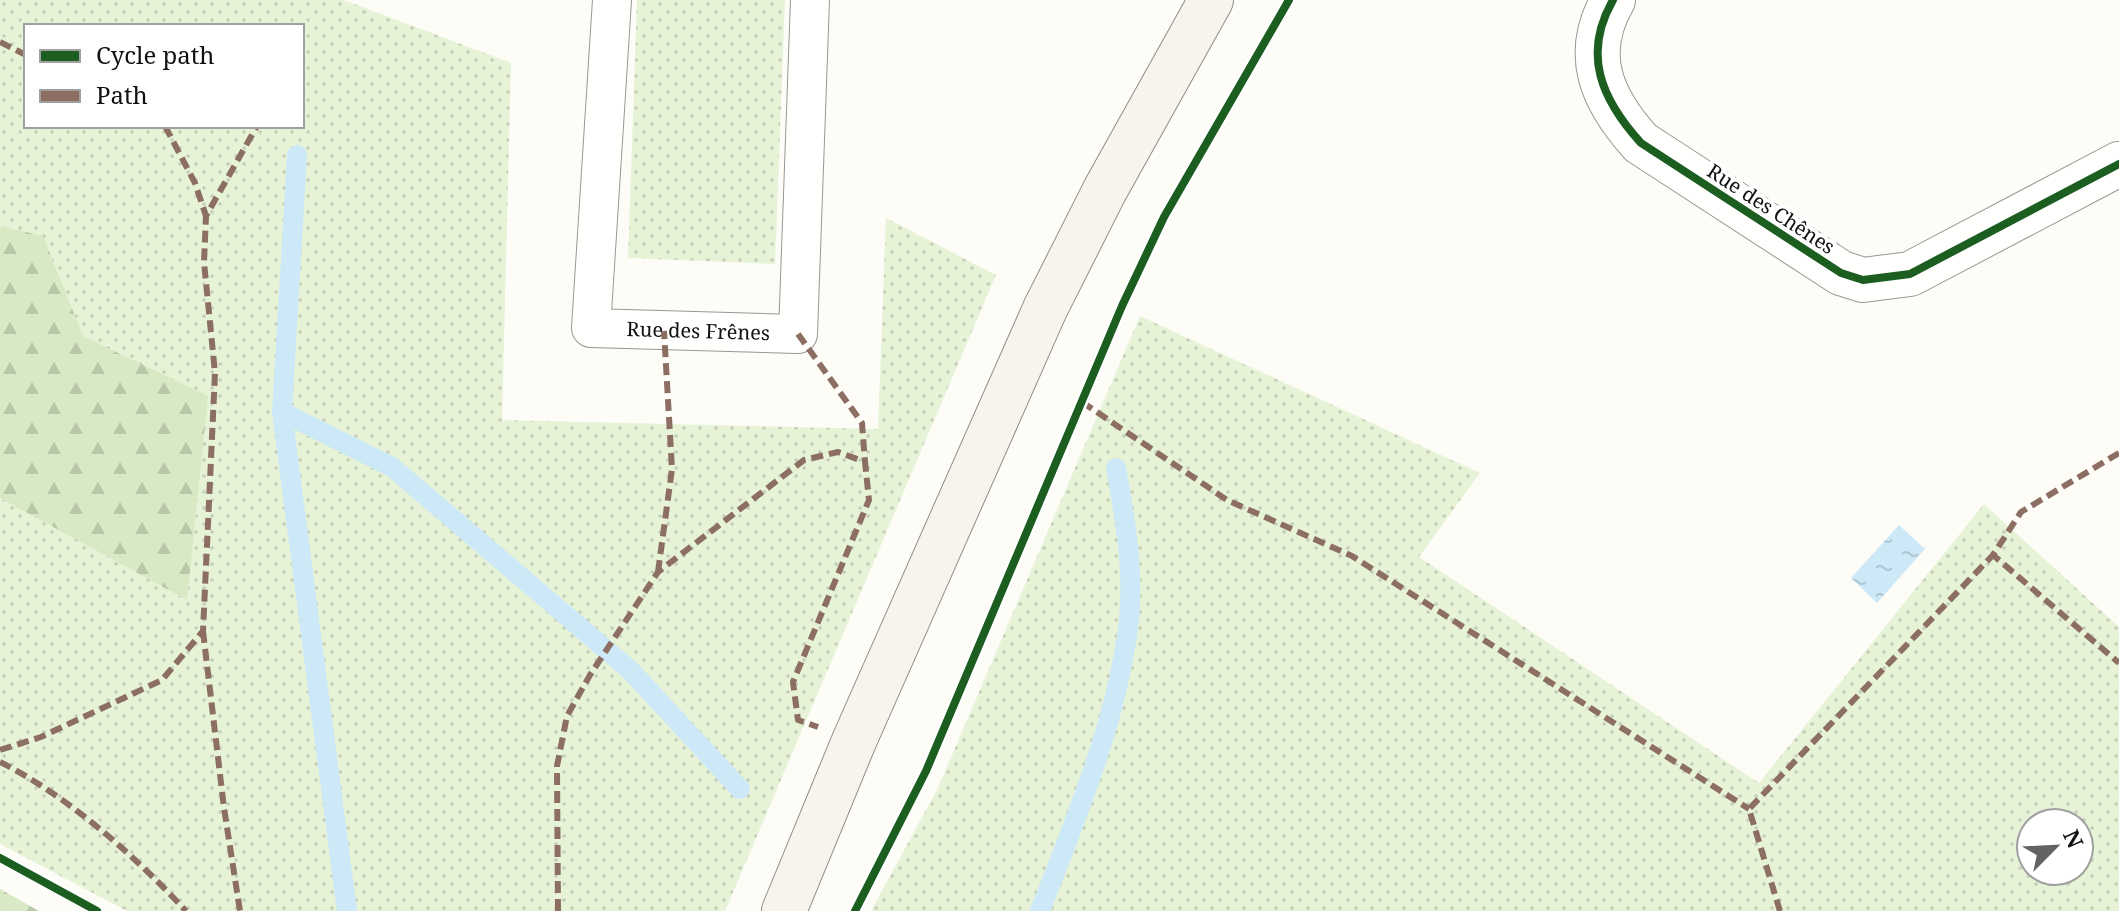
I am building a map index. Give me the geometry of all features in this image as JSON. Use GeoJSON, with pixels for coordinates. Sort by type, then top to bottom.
{"type":"FeatureCollection","features":[{"type":"Feature","properties":{"kind":"main road"},"geometry":{"type":"LineString","coordinates":[[784,911],[854,741],[1045,309],[1105,190],[1211,0]]}},
{"type":"Feature","properties":{"kind":"street","name":"Rue des Chênes"},"geometry":{"type":"LineString","coordinates":[[1613,0],[1600,24],[1595,51],[1601,78],[1624,125],[1641,143],[1841,273],[1873,280],[1910,274],[2119,164]]}},
{"type":"Feature","properties":{"kind":"lane","name":"Rue des Frênes"},"geometry":{"type":"LineString","coordinates":[[612,0],[591,328],[798,334],[810,0]]}},
{"type":"Feature","properties":{"kind":"green space"},"geometry":{"type":"Polygon","coordinates":[[[0,0],[344,0],[511,63],[502,420],[878,429],[886,218],[996,275],[725,911],[127,911],[0,844],[0,0]]]}},
{"type":"Feature","properties":{"kind":"green space"},"geometry":{"type":"Polygon","coordinates":[[[637,0],[785,0],[775,264],[628,258],[637,0]]]}},
{"type":"Feature","properties":{"kind":"green space"},"geometry":{"type":"Polygon","coordinates":[[[0,226],[43,236],[83,336],[208,396],[187,600],[0,498],[0,226]]]}},
{"type":"Feature","properties":{"kind":"green space"},"geometry":{"type":"Polygon","coordinates":[[[1140,316],[1480,473],[1419,557],[1759,783],[1984,504],[2119,627],[2119,911],[871,911],[938,788],[1140,316]]]}},
{"type":"Feature","properties":{"kind":"green space"},"geometry":{"type":"Polygon","coordinates":[[[0,889],[39,911],[0,911],[0,889]]]}},
{"type":"Feature","properties":{"kind":"water"},"geometry":{"type":"Polygon","coordinates":[[[1899,525],[1925,549],[1877,603],[1851,578],[1899,525]]]}},
{"type":"Feature","properties":{"kind":"waterway"},"geometry":{"type":"LineString","coordinates":[[297,155],[282,412],[347,911]]}},
{"type":"Feature","properties":{"kind":"waterway"},"geometry":{"type":"LineString","coordinates":[[282,412],[392,467],[630,670],[740,789]]}},
{"type":"Feature","properties":{"kind":"waterway"},"geometry":{"type":"LineString","coordinates":[[1040,911],[1094,768],[1116,694],[1123,657],[1129,620],[1130,582],[1116,468]]}},
{"type":"Feature","properties":{"kind":"marked path"},"geometry":{"type":"LineString","coordinates":[[0,42],[24,54]]}},
{"type":"Feature","properties":{"kind":"marked path"},"geometry":{"type":"LineString","coordinates":[[166,128],[195,183],[206,216]]}},
{"type":"Feature","properties":{"kind":"marked path"},"geometry":{"type":"LineString","coordinates":[[0,750],[41,737],[162,680],[203,631],[215,373],[204,262],[206,216],[256,128]]}},
{"type":"Feature","properties":{"kind":"marked path"},"geometry":{"type":"LineString","coordinates":[[658,572],[672,469],[664,331]]}},
{"type":"Feature","properties":{"kind":"marked path"},"geometry":{"type":"LineString","coordinates":[[798,334],[862,423],[865,462]]}},
{"type":"Feature","properties":{"kind":"marked path"},"geometry":{"type":"LineString","coordinates":[[1082,402],[1227,500],[1352,556],[1749,809]]}},
{"type":"Feature","properties":{"kind":"marked path"},"geometry":{"type":"LineString","coordinates":[[558,911],[557,766],[567,716],[590,675],[658,572],[804,460],[838,452],[865,462],[869,500],[793,682],[798,720],[818,727]]}},
{"type":"Feature","properties":{"kind":"marked path"},"geometry":{"type":"LineString","coordinates":[[2119,453],[2021,512],[1993,555],[2119,663]]}},
{"type":"Feature","properties":{"kind":"marked path"},"geometry":{"type":"LineString","coordinates":[[1780,911],[1749,809],[1993,555]]}},
{"type":"Feature","properties":{"kind":"marked path"},"geometry":{"type":"LineString","coordinates":[[203,631],[240,911]]}},
{"type":"Feature","properties":{"kind":"marked path"},"geometry":{"type":"LineString","coordinates":[[0,762],[51,792],[99,829],[145,869],[186,911]]}},
{"type":"Feature","properties":{"kind":"cycle path"},"geometry":{"type":"LineString","coordinates":[[855,911],[926,771],[1122,306],[1164,217],[1289,0]]}},
{"type":"Feature","properties":{"kind":"cycle path"},"geometry":{"type":"LineString","coordinates":[[1613,0],[1599,39],[1600,75],[1615,110],[1641,143],[1841,273],[1863,280],[1910,274],[2119,164]]}},
{"type":"Feature","properties":{"kind":"cycle path"},"geometry":{"type":"LineString","coordinates":[[0,858],[97,911]]}}]}
